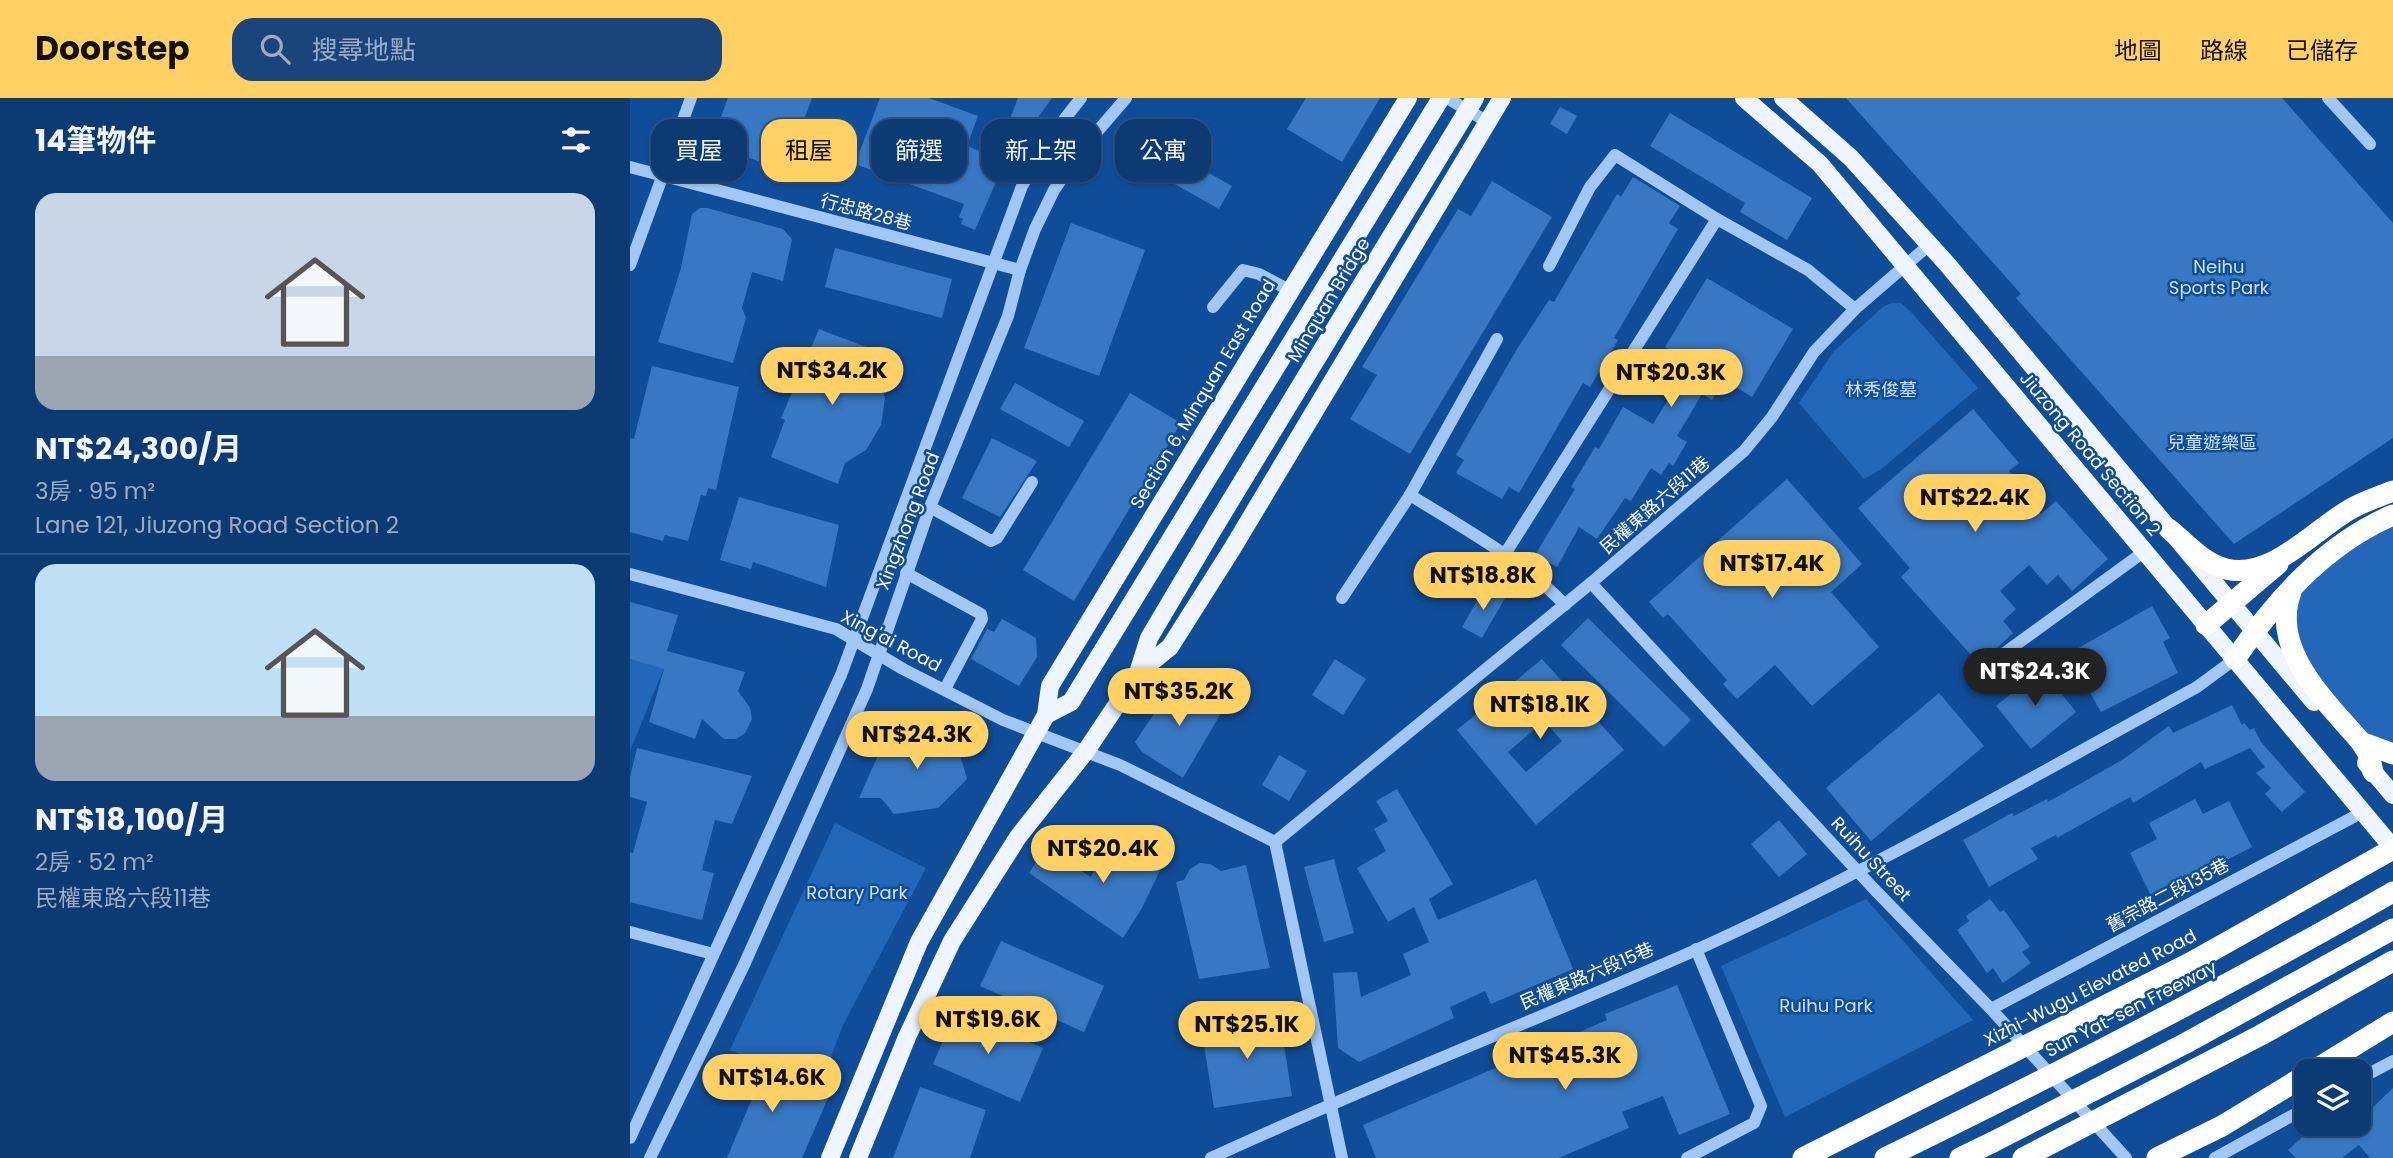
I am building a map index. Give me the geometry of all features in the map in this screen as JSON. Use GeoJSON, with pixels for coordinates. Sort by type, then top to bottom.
{"type":"FeatureCollection","features":[{"type":"Feature","properties":{"kind":"highway"},"geometry":{"type":"LineString","coordinates":[[2169,529],[2214,565],[2239,571],[2266,564],[2350,509],[2393,491]]}},
{"type":"Feature","properties":{"kind":"highway"},"geometry":{"type":"LineString","coordinates":[[2235,659],[2255,631],[2317,561],[2344,540],[2393,515]]}},
{"type":"Feature","properties":{"kind":"highway"},"geometry":{"type":"LineString","coordinates":[[2206,625],[2303,542]]}},
{"type":"Feature","properties":{"kind":"highway"},"geometry":{"type":"LineString","coordinates":[[2292,590],[2286,605],[2286,625],[2300,664],[2361,742],[2369,755],[2373,772]]}},
{"type":"Feature","properties":{"kind":"highway"},"geometry":{"type":"LineString","coordinates":[[2361,742],[2393,754]]}},
{"type":"Feature","properties":{"kind":"highway","name":"Xizhi-Wugu Elevated Road"},"geometry":{"type":"LineString","coordinates":[[1803,1158],[2180,968],[2393,848]]}},
{"type":"Feature","properties":{"kind":"highway","name":"Sun Yat-sen Freeway"},"geometry":{"type":"LineString","coordinates":[[1885,1158],[2118,1042],[2281,956],[2393,892]]}},
{"type":"Feature","properties":{"kind":"highway"},"geometry":{"type":"LineString","coordinates":[[1960,1158],[2186,1043],[2393,929]]}},
{"type":"Feature","properties":{"kind":"highway"},"geometry":{"type":"LineString","coordinates":[[2023,1158],[2261,1035],[2393,961]]}},
{"type":"Feature","properties":{"kind":"highway"},"geometry":{"type":"LineString","coordinates":[[2333,1059],[2393,1022]]}},
{"type":"Feature","properties":{"kind":"highway"},"geometry":{"type":"LineString","coordinates":[[2157,1158],[2222,1126],[2294,1082]]}},
{"type":"Feature","properties":{"kind":"main road","name":"Section 6, Minquan East Road"},"geometry":{"type":"LineString","coordinates":[[831,1158],[919,942],[1046,715],[1050,686],[1408,98]]}},
{"type":"Feature","properties":{"kind":"main road","name":"Minquan Bridge"},"geometry":{"type":"LineString","coordinates":[[1192,508],[1441,98]]}},
{"type":"Feature","properties":{"kind":"main road","name":"Minquan Bridge"},"geometry":{"type":"LineString","coordinates":[[1138,673],[1149,639],[1475,98]]}},
{"type":"Feature","properties":{"kind":"main road"},"geometry":{"type":"LineString","coordinates":[[858,1158],[907,1037],[953,941],[1018,837],[1086,751],[1138,673],[1170,647],[1232,549],[1502,98]]}},
{"type":"Feature","properties":{"kind":"main road","name":"Jiuzong Road Section 2"},"geometry":{"type":"LineString","coordinates":[[1745,98],[1820,164],[2393,848]]}},
{"type":"Feature","properties":{"kind":"main road","name":"Jiuzong Road Section 2"},"geometry":{"type":"LineString","coordinates":[[1783,98],[1851,158],[1929,245],[2393,795]]}},
{"type":"Feature","properties":{"kind":"main road","name":"Section 6, Minquan East Road"},"geometry":{"type":"LineString","coordinates":[[1046,715],[1072,702],[1192,508]]}},
{"type":"Feature","properties":{"kind":"street"},"geometry":{"type":"LineString","coordinates":[[683,119],[691,98]]}},
{"type":"Feature","properties":{"kind":"street","name":"Xingzhong Road"},"geometry":{"type":"LineString","coordinates":[[630,1138],[655,1090],[713,954],[841,675],[1022,186],[1052,135],[1081,98]]}},
{"type":"Feature","properties":{"kind":"street","name":"Xingzhong Road"},"geometry":{"type":"LineString","coordinates":[[650,1158],[744,965],[867,689],[930,507],[1008,316],[1020,270],[1054,190],[1084,147],[1126,98]]}},
{"type":"Feature","properties":{"kind":"street"},"geometry":{"type":"LineString","coordinates":[[1447,98],[1488,122]]}},
{"type":"Feature","properties":{"kind":"street"},"geometry":{"type":"LineString","coordinates":[[2328,98],[2370,144]]}},
{"type":"Feature","properties":{"kind":"street"},"geometry":{"type":"LineString","coordinates":[[1549,265],[1590,187],[1615,155],[1717,219],[1808,270],[1855,309]]}},
{"type":"Feature","properties":{"kind":"street","name":"行忠路28巷"},"geometry":{"type":"LineString","coordinates":[[630,167],[651,173]]}},
{"type":"Feature","properties":{"kind":"street"},"geometry":{"type":"LineString","coordinates":[[630,265],[661,182]]}},
{"type":"Feature","properties":{"kind":"street","name":"行忠路28巷"},"geometry":{"type":"LineString","coordinates":[[685,182],[1020,270]]}},
{"type":"Feature","properties":{"kind":"street"},"geometry":{"type":"LineString","coordinates":[[1505,554],[1717,219]]}},
{"type":"Feature","properties":{"kind":"street","name":"民權東路六段11巷"},"geometry":{"type":"LineString","coordinates":[[1275,842],[1591,583],[1744,451],[1772,417],[1814,352],[1855,309],[1929,245]]}},
{"type":"Feature","properties":{"kind":"street"},"geometry":{"type":"LineString","coordinates":[[1213,307],[1243,270],[1291,290]]}},
{"type":"Feature","properties":{"kind":"street"},"geometry":{"type":"LineString","coordinates":[[1342,598],[1410,495],[1497,339]]}},
{"type":"Feature","properties":{"kind":"street"},"geometry":{"type":"LineString","coordinates":[[930,507],[991,541],[997,538],[1031,482]]}},
{"type":"Feature","properties":{"kind":"street"},"geometry":{"type":"LineString","coordinates":[[1410,495],[1505,554],[1542,581],[1564,605]]}},
{"type":"Feature","properties":{"kind":"street"},"geometry":{"type":"LineString","coordinates":[[1988,665],[2144,551]]}},
{"type":"Feature","properties":{"kind":"street"},"geometry":{"type":"LineString","coordinates":[[906,573],[981,614],[982,619],[945,690]]}},
{"type":"Feature","properties":{"kind":"street","name":"Xing'ai Road"},"geometry":{"type":"LineString","coordinates":[[630,574],[836,629],[903,669],[945,690],[1034,733],[1086,751]]}},
{"type":"Feature","properties":{"kind":"street","name":"Ruihu Street"},"geometry":{"type":"LineString","coordinates":[[1591,583],[1859,872],[1991,1009],[2126,1158]]}},
{"type":"Feature","properties":{"kind":"street","name":"民權東路六段15巷"},"geometry":{"type":"LineString","coordinates":[[1211,1158],[1332,1102],[1696,949],[1859,872],[2196,687],[2235,659]]}},
{"type":"Feature","properties":{"kind":"street"},"geometry":{"type":"LineString","coordinates":[[1086,751],[1120,765],[1275,842],[1342,1158]]}},
{"type":"Feature","properties":{"kind":"street","name":"舊宗路二段135巷"},"geometry":{"type":"LineString","coordinates":[[1991,1009],[2361,813]]}},
{"type":"Feature","properties":{"kind":"street"},"geometry":{"type":"LineString","coordinates":[[630,932],[713,954]]}},
{"type":"Feature","properties":{"kind":"street"},"geometry":{"type":"LineString","coordinates":[[1687,1158],[1754,1124],[1760,1107],[1696,949]]}},
{"type":"Feature","properties":{"kind":"street"},"geometry":{"type":"LineString","coordinates":[[2371,1073],[2393,1061]]}},
{"type":"Feature","properties":{"kind":"street"},"geometry":{"type":"LineString","coordinates":[[2215,1158],[2294,1115]]}},
{"type":"Feature","properties":{"kind":"green space","name":"林秀俊墓"},"geometry":{"type":"Polygon","coordinates":[[[1901,303],[1911,312],[1978,388],[1880,470],[1864,479],[1799,403],[1834,351],[1884,306],[1901,303]]]}},
{"type":"Feature","properties":{"kind":"green space"},"geometry":{"type":"Polygon","coordinates":[[[2393,521],[2393,765],[2310,672],[2290,643],[2292,588],[2393,521]]]}},
{"type":"Feature","properties":{"kind":"green space"},"geometry":{"type":"Polygon","coordinates":[[[630,659],[664,668],[630,751],[630,659]]]}},
{"type":"Feature","properties":{"kind":"green space","name":"Rotary Park"},"geometry":{"type":"Polygon","coordinates":[[[835,823],[926,868],[843,1025],[820,1086],[730,1050],[835,823]]]}},
{"type":"Feature","properties":{"kind":"green space","name":"Ruihu Park"},"geometry":{"type":"Polygon","coordinates":[[[1866,899],[1973,1020],[1785,1117],[1721,966],[1866,899]]]}},
{"type":"Feature","properties":{"kind":"building"},"geometry":{"type":"Polygon","coordinates":[[[728,98],[812,98],[804,119],[761,119],[761,162],[747,157],[747,119],[720,119],[728,98]]]}},
{"type":"Feature","properties":{"kind":"building"},"geometry":{"type":"Polygon","coordinates":[[[880,98],[929,98],[978,116],[967,146],[967,119],[872,119],[880,98]]]}},
{"type":"Feature","properties":{"kind":"building"},"geometry":{"type":"Polygon","coordinates":[[[1018,98],[1052,98],[1037,119],[1010,119],[1018,98]]]}},
{"type":"Feature","properties":{"kind":"building"},"geometry":{"type":"Polygon","coordinates":[[[1306,98],[1380,98],[1342,162],[1287,129],[1306,98]]]}},
{"type":"Feature","properties":{"kind":"building","name":"Neihu Sports Park"},"geometry":{"type":"Polygon","coordinates":[[[1846,98],[2282,98],[2393,223],[2393,438],[2234,544],[2016,298],[2021,294],[1846,98]]]}},
{"type":"Feature","properties":{"kind":"building"},"geometry":{"type":"Polygon","coordinates":[[[1560,107],[1577,116],[1567,134],[1550,124],[1560,107]]]}},
{"type":"Feature","properties":{"kind":"building"},"geometry":{"type":"Polygon","coordinates":[[[1670,113],[1812,198],[1787,240],[1740,212],[1745,203],[1650,146],[1670,113]]]}},
{"type":"Feature","properties":{"kind":"building"},"geometry":{"type":"Polygon","coordinates":[[[871,122],[871,170],[857,165],[871,122]]]}},
{"type":"Feature","properties":{"kind":"building"},"geometry":{"type":"Polygon","coordinates":[[[967,146],[981,152],[981,182],[996,182],[975,230],[961,224],[963,219],[959,217],[964,204],[904,182],[967,182],[967,146]]]}},
{"type":"Feature","properties":{"kind":"building"},"geometry":{"type":"Polygon","coordinates":[[[1211,174],[1232,186],[1219,209],[1171,182],[1211,182],[1211,174]]]}},
{"type":"Feature","properties":{"kind":"building"},"geometry":{"type":"Polygon","coordinates":[[[1633,177],[1680,206],[1669,223],[1678,229],[1614,338],[1618,340],[1590,387],[1583,383],[1519,493],[1509,487],[1502,499],[1456,473],[1464,460],[1456,455],[1517,349],[1549,300],[1554,302],[1617,194],[1621,197],[1633,177]]]}},
{"type":"Feature","properties":{"kind":"building"},"geometry":{"type":"Polygon","coordinates":[[[1492,181],[1552,217],[1410,454],[1350,419],[1377,375],[1362,367],[1458,209],[1471,216],[1492,181]]]}},
{"type":"Feature","properties":{"kind":"building"},"geometry":{"type":"Polygon","coordinates":[[[700,208],[783,229],[792,239],[783,281],[752,272],[742,308],[746,318],[733,363],[658,342],[681,268],[692,214],[700,208]]]}},
{"type":"Feature","properties":{"kind":"building"},"geometry":{"type":"Polygon","coordinates":[[[1071,223],[1145,250],[1099,376],[1024,348],[1071,223]]]}},
{"type":"Feature","properties":{"kind":"building"},"geometry":{"type":"Polygon","coordinates":[[[835,248],[952,279],[942,318],[825,287],[835,248]]]}},
{"type":"Feature","properties":{"kind":"building"},"geometry":{"type":"Polygon","coordinates":[[[1707,278],[1793,329],[1752,397],[1724,380],[1712,400],[1702,394],[1677,436],[1687,442],[1673,466],[1669,463],[1661,475],[1651,468],[1631,501],[1625,498],[1597,539],[1579,527],[1557,567],[1535,555],[1575,489],[1571,487],[1595,447],[1599,449],[1623,407],[1653,424],[1691,363],[1665,347],[1707,278]]]}},
{"type":"Feature","properties":{"kind":"building"},"geometry":{"type":"Polygon","coordinates":[[[819,329],[887,355],[879,376],[885,398],[881,425],[866,450],[845,463],[838,484],[771,457],[785,420],[781,418],[819,329]]]}},
{"type":"Feature","properties":{"kind":"building"},"geometry":{"type":"Polygon","coordinates":[[[652,366],[739,387],[716,490],[708,488],[706,496],[701,495],[688,541],[665,535],[663,541],[630,532],[630,438],[634,439],[652,366]]]}},
{"type":"Feature","properties":{"kind":"building"},"geometry":{"type":"Polygon","coordinates":[[[1015,383],[1084,421],[1069,447],[1000,409],[1015,383]]]}},
{"type":"Feature","properties":{"kind":"building"},"geometry":{"type":"Polygon","coordinates":[[[1130,393],[1181,423],[1074,601],[1023,570],[1130,393]]]}},
{"type":"Feature","properties":{"kind":"building"},"geometry":{"type":"Polygon","coordinates":[[[1973,409],[2019,463],[2009,471],[2041,514],[2056,501],[2108,559],[2072,591],[2058,575],[2047,585],[2029,565],[2000,591],[2016,609],[2003,621],[2013,633],[1979,664],[1901,577],[1910,568],[1858,508],[1973,409]]]}},
{"type":"Feature","properties":{"kind":"building"},"geometry":{"type":"Polygon","coordinates":[[[992,438],[1037,461],[1000,517],[962,498],[992,438]]]}},
{"type":"Feature","properties":{"kind":"building"},"geometry":{"type":"Polygon","coordinates":[[[1787,479],[1862,564],[1831,592],[1879,647],[1812,706],[1775,665],[1737,699],[1723,684],[1727,680],[1668,614],[1663,618],[1649,602],[1787,479]]]}},
{"type":"Feature","properties":{"kind":"building"},"geometry":{"type":"Polygon","coordinates":[[[739,497],[839,525],[826,587],[753,562],[751,569],[720,560],[739,497]]]}},
{"type":"Feature","properties":{"kind":"building"},"geometry":{"type":"Polygon","coordinates":[[[1485,587],[1505,598],[1482,638],[1462,627],[1485,587]]]}},
{"type":"Feature","properties":{"kind":"building"},"geometry":{"type":"Polygon","coordinates":[[[630,602],[678,615],[667,651],[745,672],[738,691],[750,708],[752,719],[745,733],[736,739],[724,739],[702,719],[695,739],[649,722],[664,669],[630,659],[630,602]]]}},
{"type":"Feature","properties":{"kind":"building"},"geometry":{"type":"Polygon","coordinates":[[[2152,606],[2170,638],[2163,642],[2178,673],[2101,712],[2068,654],[2152,606]]]}},
{"type":"Feature","properties":{"kind":"building"},"geometry":{"type":"Polygon","coordinates":[[[1588,618],[1691,720],[1664,747],[1561,645],[1588,618]]]}},
{"type":"Feature","properties":{"kind":"building"},"geometry":{"type":"Polygon","coordinates":[[[1002,619],[1036,638],[1037,657],[1019,686],[971,659],[987,629],[994,632],[1002,619]]]}},
{"type":"Feature","properties":{"kind":"building"},"geometry":{"type":"Polygon","coordinates":[[[1335,659],[1366,679],[1343,715],[1312,695],[1335,659]]]}},
{"type":"Feature","properties":{"kind":"building"},"geometry":{"type":"Polygon","coordinates":[[[1542,659],[1624,750],[1536,825],[1457,730],[1542,659]],[[1544,721],[1508,752],[1526,772],[1562,741],[1544,721]]]}},
{"type":"Feature","properties":{"kind":"building"},"geometry":{"type":"Polygon","coordinates":[[[2041,668],[2076,712],[2031,749],[1996,706],[2013,692],[2008,686],[2019,677],[2023,683],[2041,668]]]}},
{"type":"Feature","properties":{"kind":"building"},"geometry":{"type":"Polygon","coordinates":[[[1177,679],[1224,708],[1183,778],[1142,752],[1135,742],[1177,679]]]}},
{"type":"Feature","properties":{"kind":"building"},"geometry":{"type":"Polygon","coordinates":[[[1939,693],[1984,746],[1871,841],[1826,788],[1939,693]]]}},
{"type":"Feature","properties":{"kind":"building"},"geometry":{"type":"Polygon","coordinates":[[[2232,705],[2242,725],[2244,723],[2250,730],[2254,728],[2261,742],[2305,792],[2282,812],[2265,794],[2271,788],[2256,773],[2265,767],[2250,748],[2205,769],[2201,762],[2133,803],[2130,797],[2057,838],[2056,835],[2031,848],[2038,859],[1989,887],[1963,840],[2012,813],[2014,816],[2047,799],[2048,802],[2122,760],[2169,726],[2173,733],[2232,705]]]}},
{"type":"Feature","properties":{"kind":"building"},"geometry":{"type":"Polygon","coordinates":[[[916,714],[938,726],[934,732],[957,744],[967,779],[938,808],[894,814],[881,798],[859,798],[879,753],[895,752],[916,714]]]}},
{"type":"Feature","properties":{"kind":"building"},"geometry":{"type":"Polygon","coordinates":[[[637,748],[752,776],[732,824],[715,820],[702,870],[714,873],[702,920],[630,902],[630,852],[633,853],[647,802],[630,797],[630,777],[637,748]]]}},
{"type":"Feature","properties":{"kind":"building"},"geometry":{"type":"Polygon","coordinates":[[[1279,755],[1307,771],[1289,801],[1262,785],[1279,755]]]}},
{"type":"Feature","properties":{"kind":"building"},"geometry":{"type":"Polygon","coordinates":[[[1397,789],[1453,884],[1429,899],[1438,920],[1536,879],[1573,969],[1491,1004],[1485,991],[1450,1007],[1454,1018],[1359,1062],[1338,1048],[1333,973],[1357,972],[1361,997],[1411,975],[1403,954],[1429,942],[1414,907],[1388,922],[1357,868],[1386,851],[1374,829],[1388,821],[1376,801],[1397,789]]]}},
{"type":"Feature","properties":{"kind":"building"},"geometry":{"type":"Polygon","coordinates":[[[2195,799],[2203,814],[2229,801],[2252,847],[2152,898],[2130,853],[2157,839],[2149,823],[2195,799]]]}},
{"type":"Feature","properties":{"kind":"building"},"geometry":{"type":"Polygon","coordinates":[[[1779,820],[1807,854],[1779,877],[1751,844],[1779,820]]]}},
{"type":"Feature","properties":{"kind":"building"},"geometry":{"type":"Polygon","coordinates":[[[1107,840],[1162,866],[1142,908],[1123,938],[1029,873],[1045,848],[1091,877],[1107,840]]]}},
{"type":"Feature","properties":{"kind":"building"},"geometry":{"type":"Polygon","coordinates":[[[1334,859],[1354,933],[1324,942],[1304,867],[1334,859]]]}},
{"type":"Feature","properties":{"kind":"building"},"geometry":{"type":"Polygon","coordinates":[[[1200,863],[1210,864],[1221,871],[1246,865],[1270,968],[1199,979],[1176,882],[1184,880],[1190,869],[1200,863]]]}},
{"type":"Feature","properties":{"kind":"building"},"geometry":{"type":"Polygon","coordinates":[[[1990,899],[2000,912],[2004,910],[2030,947],[2022,952],[2031,963],[2003,983],[1993,968],[1987,973],[1957,930],[1969,921],[1966,916],[1990,899]]]}},
{"type":"Feature","properties":{"kind":"building"},"geometry":{"type":"Polygon","coordinates":[[[1001,941],[1104,986],[1084,1032],[980,986],[1001,941]]]}},
{"type":"Feature","properties":{"kind":"building"},"geometry":{"type":"Polygon","coordinates":[[[1677,985],[1730,1114],[1679,1135],[1663,1096],[1622,1112],[1629,1128],[1559,1158],[1376,1158],[1363,1125],[1607,1020],[1605,1014],[1677,985]]]}},
{"type":"Feature","properties":{"kind":"building"},"geometry":{"type":"Polygon","coordinates":[[[956,1010],[1043,1048],[1020,1102],[933,1064],[956,1010]]]}},
{"type":"Feature","properties":{"kind":"building"},"geometry":{"type":"Polygon","coordinates":[[[1279,1013],[1292,1096],[1214,1108],[1201,1026],[1279,1013]]]}},
{"type":"Feature","properties":{"kind":"building"},"geometry":{"type":"Polygon","coordinates":[[[730,1055],[763,1073],[828,1098],[802,1158],[727,1158],[753,1096],[718,1077],[730,1055]]]}},
{"type":"Feature","properties":{"kind":"building"},"geometry":{"type":"Polygon","coordinates":[[[920,1087],[986,1110],[970,1158],[893,1158],[920,1087]]]}},
{"type":"Feature","properties":{"kind":"building"},"geometry":{"type":"Polygon","coordinates":[[[2393,1088],[2393,1158],[2370,1158],[2359,1145],[2342,1158],[2296,1158],[2288,1150],[2304,1136],[2371,1136],[2371,1109],[2393,1088]]]}},
{"type":"Feature","properties":{"kind":"park label","name":"兒童遊樂區"},"geometry":{"type":"Point","coordinates":[2212,443]}}]}
